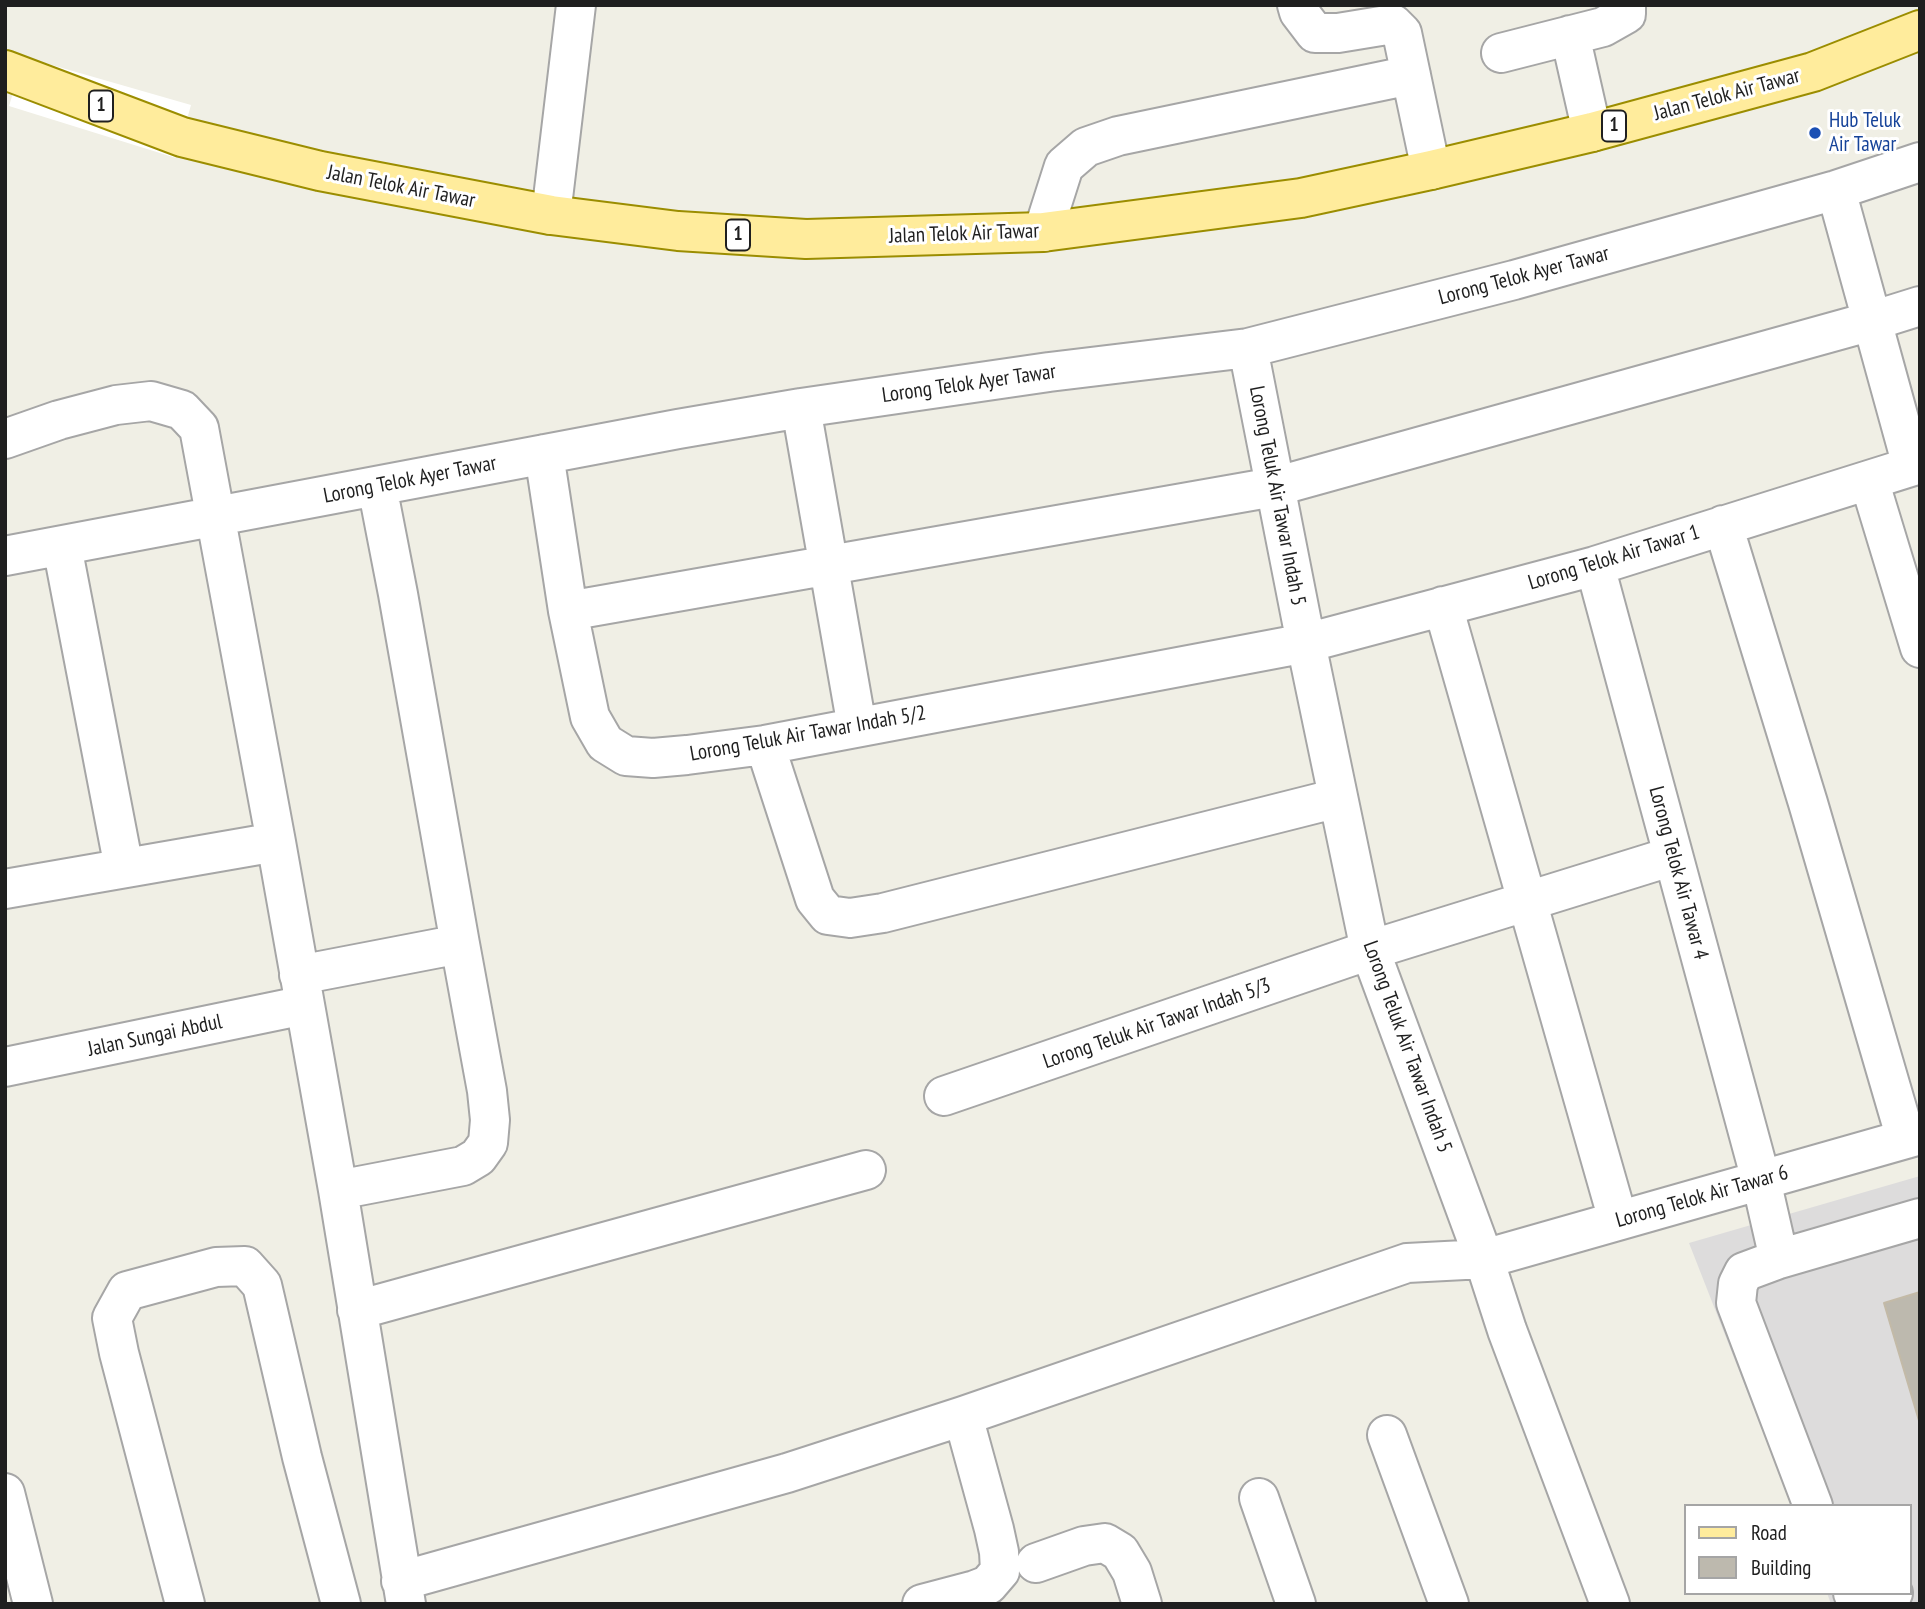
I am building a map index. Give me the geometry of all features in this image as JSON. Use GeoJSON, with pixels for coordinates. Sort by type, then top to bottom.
{"type":"FeatureCollection","features":[{"type":"Feature","properties":{"kind":"main road","name":"Jalan Telok Air Tawar"},"geometry":{"type":"LineString","coordinates":[[12,73],[182,137],[320,171],[551,215],[678,231],[806,239],[1043,232],[1301,198],[1592,132],[1813,72],[1920,30]]}},
{"type":"Feature","properties":{"kind":"street"},"geometry":{"type":"LineString","coordinates":[[551,215],[576,5]]}},
{"type":"Feature","properties":{"kind":"street"},"geometry":{"type":"LineString","coordinates":[[1297,5],[1298,12],[1315,33],[1338,33],[1393,24],[1402,33],[1431,170]]}},
{"type":"Feature","properties":{"kind":"street"},"geometry":{"type":"LineString","coordinates":[[1501,53],[1603,27],[1626,14],[1626,5]]}},
{"type":"Feature","properties":{"kind":"street"},"geometry":{"type":"LineString","coordinates":[[1570,36],[1592,132]]}},
{"type":"Feature","properties":{"kind":"street"},"geometry":{"type":"LineString","coordinates":[[1043,232],[1064,166],[1086,147],[1118,136],[1411,75]]}},
{"type":"Feature","properties":{"kind":"street","name":"Lorong Telok Ayer Tawar"},"geometry":{"type":"LineString","coordinates":[[5,556],[801,408],[1049,372],[1248,348],[1514,280],[1836,190],[1920,162]]}},
{"type":"Feature","properties":{"kind":"street"},"geometry":{"type":"LineString","coordinates":[[1836,190],[1916,465]]}},
{"type":"Feature","properties":{"kind":"street"},"geometry":{"type":"LineString","coordinates":[[568,611],[1274,487],[1920,306]]}},
{"type":"Feature","properties":{"kind":"street","name":"Lorong Teluk Air Tawar Indah 5"},"geometry":{"type":"LineString","coordinates":[[1248,348],[1274,487],[1370,950],[1484,1259],[1507,1330],[1610,1604]]}},
{"type":"Feature","properties":{"kind":"street"},"geometry":{"type":"LineString","coordinates":[[5,439],[59,420],[116,405],[151,401],[182,410],[199,428],[338,1190],[404,1592]]}},
{"type":"Feature","properties":{"kind":"street"},"geometry":{"type":"LineString","coordinates":[[801,408],[857,727]]}},
{"type":"Feature","properties":{"kind":"street","name":"Lorong Teluk Air Tawar Indah 5/2"},"geometry":{"type":"LineString","coordinates":[[544,454],[568,611],[590,717],[605,743],[626,756],[653,758],[765,745],[1306,643]]}},
{"type":"Feature","properties":{"kind":"street","name":"Lorong Telok Air Tawar 1"},"geometry":{"type":"LineString","coordinates":[[1306,643],[1595,566],[1916,465]]}},
{"type":"Feature","properties":{"kind":"street"},"geometry":{"type":"LineString","coordinates":[[1869,480],[1920,648]]}},
{"type":"Feature","properties":{"kind":"street"},"geometry":{"type":"LineString","coordinates":[[338,1190],[463,1166],[478,1157],[488,1143],[490,1120],[487,1091],[377,486]]}},
{"type":"Feature","properties":{"kind":"street"},"geometry":{"type":"LineString","coordinates":[[1723,525],[1913,1137]]}},
{"type":"Feature","properties":{"kind":"street"},"geometry":{"type":"LineString","coordinates":[[62,546],[124,868]]}},
{"type":"Feature","properties":{"kind":"street","name":"Lorong Telok Air Tawar 4"},"geometry":{"type":"LineString","coordinates":[[1595,566],[1761,1180],[1779,1259]]}},
{"type":"Feature","properties":{"kind":"street"},"geometry":{"type":"LineString","coordinates":[[1443,606],[1618,1220]]}},
{"type":"Feature","properties":{"kind":"street"},"geometry":{"type":"LineString","coordinates":[[765,745],[816,899],[828,915],[850,918],[883,913],[1338,798]]}},
{"type":"Feature","properties":{"kind":"street"},"geometry":{"type":"LineString","coordinates":[[5,889],[276,842]]}},
{"type":"Feature","properties":{"kind":"street","name":"Lorong Teluk Air Tawar Indah 5/3"},"geometry":{"type":"LineString","coordinates":[[944,1096],[1370,950],[1673,856]]}},
{"type":"Feature","properties":{"kind":"street","name":"Jalan Sungai Abdul"},"geometry":{"type":"LineString","coordinates":[[5,1067],[302,990],[460,944]]}},
{"type":"Feature","properties":{"kind":"street","name":"Lorong Telok Air Tawar 6"},"geometry":{"type":"LineString","coordinates":[[404,1592],[963,1416],[1407,1263],[1484,1259],[1913,1137]]}},
{"type":"Feature","properties":{"kind":"street"},"geometry":{"type":"LineString","coordinates":[[357,1310],[866,1170]]}},
{"type":"Feature","properties":{"kind":"street"},"geometry":{"type":"LineString","coordinates":[[1812,1504],[1736,1303],[1738,1284],[1744,1272],[1779,1259],[1920,1218]]}},
{"type":"Feature","properties":{"kind":"street"},"geometry":{"type":"LineString","coordinates":[[185,1604],[112,1318],[127,1292],[216,1267],[245,1266],[262,1285],[302,1457],[341,1604]]}},
{"type":"Feature","properties":{"kind":"street"},"geometry":{"type":"LineString","coordinates":[[922,1604],[988,1585],[1000,1571],[994,1529],[963,1416]]}},
{"type":"Feature","properties":{"kind":"street"},"geometry":{"type":"LineString","coordinates":[[1387,1435],[1449,1604]]}},
{"type":"Feature","properties":{"kind":"street"},"geometry":{"type":"LineString","coordinates":[[5,1493],[33,1604]]}},
{"type":"Feature","properties":{"kind":"street"},"geometry":{"type":"LineString","coordinates":[[1259,1499],[1296,1604]]}},
{"type":"Feature","properties":{"kind":"street"},"geometry":{"type":"LineString","coordinates":[[1036,1563],[1084,1546],[1105,1543],[1120,1552],[1132,1572],[1142,1604]]}},
{"type":"Feature","properties":{"kind":"street"},"geometry":{"type":"LineString","coordinates":[[1859,1595],[1882,1599],[1889,1595]]}},
{"type":"Feature","properties":{"kind":"shaded area"},"geometry":{"type":"Polygon","coordinates":[[[1920,1176],[1920,1604],[1831,1604],[1828,1595],[1911,1595],[1911,1504],[1791,1504],[1689,1243],[1920,1176]]]}},
{"type":"Feature","properties":{"kind":"pier"},"geometry":{"type":"Polygon","coordinates":[[[24,57],[191,105],[176,158],[9,106],[24,57]]]}},
{"type":"Feature","properties":{"kind":"building"},"geometry":{"type":"Polygon","coordinates":[[[1920,1292],[1920,1424],[1884,1303],[1920,1292]]]}},
{"type":"Feature","properties":{"kind":"place","name":"Hub Teluk Air Tawar"},"geometry":{"type":"Point","coordinates":[1815,133]}}]}
